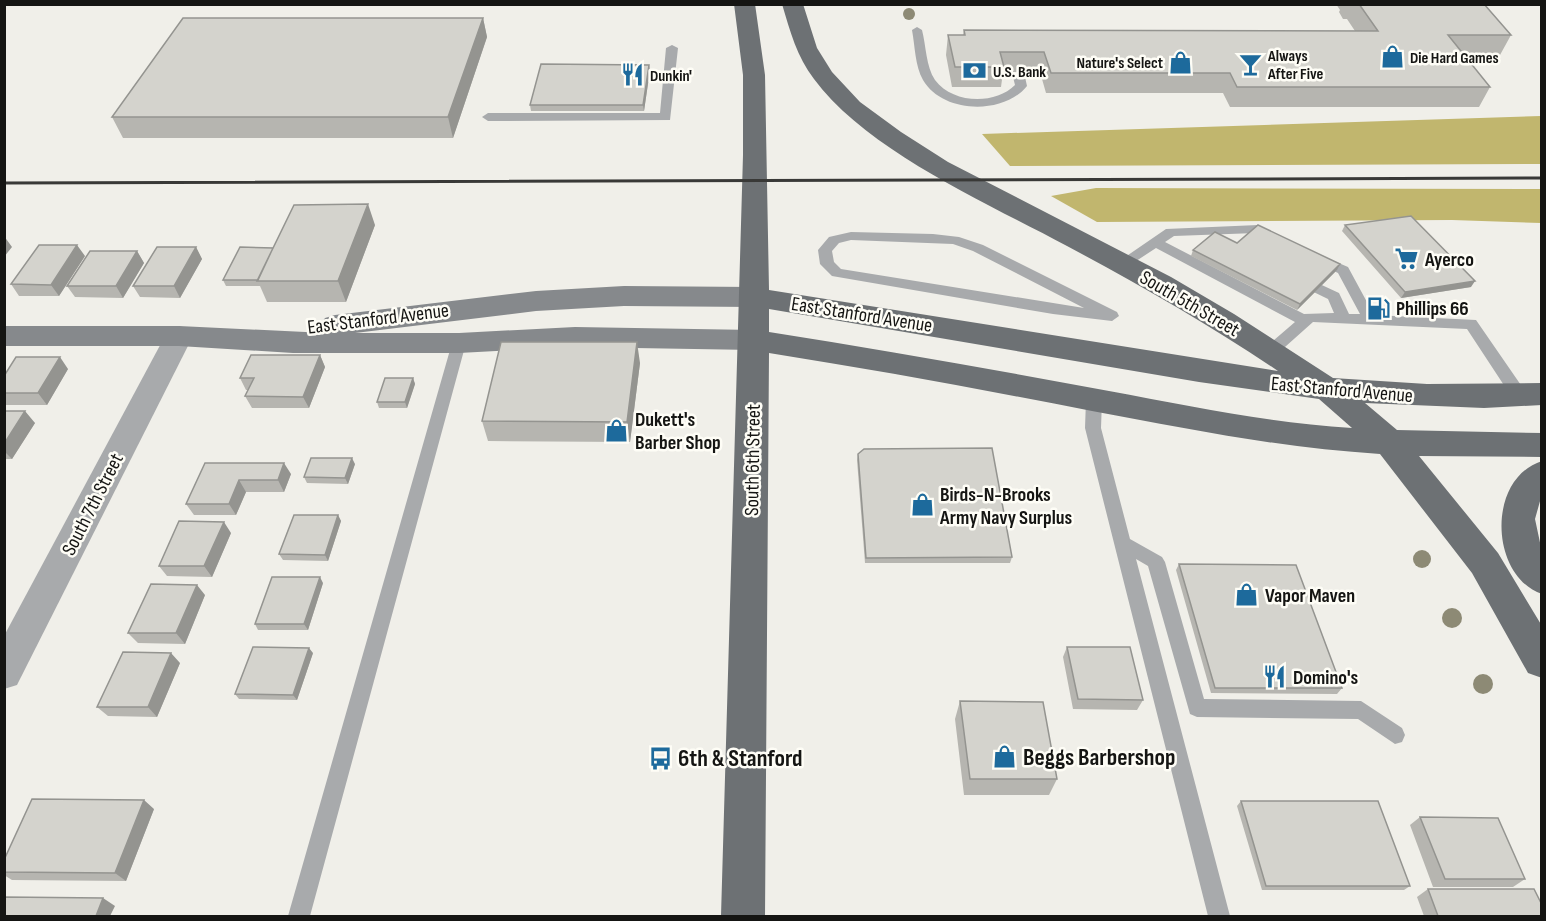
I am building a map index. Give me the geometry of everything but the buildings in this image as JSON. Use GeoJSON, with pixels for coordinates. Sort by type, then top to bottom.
{"type":"FeatureCollection","features":[{"type":"Feature","properties":{"kind":"main road","name":"South 6th Street"},"geometry":{"type":"LineString","coordinates":[[743,916],[756,155],[754,75],[744,4]]}},
{"type":"Feature","properties":{"kind":"main road","name":"South 5th Street"},"geometry":{"type":"LineString","coordinates":[[792,4],[806,48],[823,76],[852,107],[892,138],[939,167],[1224,321],[1329,390],[1389,442],[1485,563],[1542,661]]}},
{"type":"Feature","properties":{"kind":"main road","name":"East Stanford Avenue"},"geometry":{"type":"LineString","coordinates":[[179,336],[354,323],[477,306],[536,301],[648,296],[754,297],[1237,378],[1329,390],[1416,396],[1530,394]]}},
{"type":"Feature","properties":{"kind":"main road","name":"East Stanford Avenue"},"geometry":{"type":"LineString","coordinates":[[4,336],[179,336],[293,343],[459,343],[575,337],[754,340],[887,361],[1094,400],[1316,438],[1450,446],[1542,445]]}},
{"type":"Feature","properties":{"kind":"main road"},"geometry":{"type":"LineString","coordinates":[[1542,474],[1532,480],[1516,519],[1523,552],[1542,579]]}},
{"type":"Feature","properties":{"kind":"street","name":"South 7th Street"},"geometry":{"type":"LineString","coordinates":[[4,673],[179,336]]}},
{"type":"Feature","properties":{"kind":"lane"},"geometry":{"type":"LineString","coordinates":[[918,30],[926,73],[932,84],[950,95],[973,102],[1000,102],[1014,96],[1021,86],[1019,77]]}},
{"type":"Feature","properties":{"kind":"lane"},"geometry":{"type":"LineString","coordinates":[[488,117],[666,117],[672,48]]}},
{"type":"Feature","properties":{"kind":"lane"},"geometry":{"type":"LineString","coordinates":[[1122,264],[1171,232],[1258,230],[1290,245]]}},
{"type":"Feature","properties":{"kind":"lane"},"geometry":{"type":"LineString","coordinates":[[1200,231],[1231,246]]}},
{"type":"Feature","properties":{"kind":"lane"},"geometry":{"type":"LineString","coordinates":[[851,236],[954,240],[1005,261],[1112,316],[1053,309],[837,273],[827,264],[825,250],[834,240],[851,236]]}},
{"type":"Feature","properties":{"kind":"lane"},"geometry":{"type":"LineString","coordinates":[[1155,242],[1306,321]]}},
{"type":"Feature","properties":{"kind":"lane"},"geometry":{"type":"LineString","coordinates":[[1311,255],[1343,270],[1370,320]]}},
{"type":"Feature","properties":{"kind":"lane"},"geometry":{"type":"LineString","coordinates":[[1283,271],[1334,296],[1344,319]]}},
{"type":"Feature","properties":{"kind":"lane"},"geometry":{"type":"LineString","coordinates":[[1271,351],[1310,317],[1470,324],[1530,394]]}},
{"type":"Feature","properties":{"kind":"lane"},"geometry":{"type":"LineString","coordinates":[[299,916],[459,343]]}},
{"type":"Feature","properties":{"kind":"lane"},"geometry":{"type":"LineString","coordinates":[[1094,400],[1092,428],[1219,916]]}},
{"type":"Feature","properties":{"kind":"lane"},"geometry":{"type":"LineString","coordinates":[[1122,543],[1156,562],[1197,708],[1361,710],[1395,735]]}},
{"type":"Feature","properties":{"kind":"shaded area"},"geometry":{"type":"Polygon","coordinates":[[[1541,116],[1541,164],[1010,166],[982,134],[1541,116]]]}},
{"type":"Feature","properties":{"kind":"shaded area"},"geometry":{"type":"Polygon","coordinates":[[[1096,188],[1541,189],[1541,223],[1452,220],[1097,222],[1051,196],[1096,188]]]}},
{"type":"Feature","properties":{"kind":"railway"},"geometry":{"type":"LineString","coordinates":[[4,183],[1542,178]]}},
{"type":"Feature","properties":{"kind":"place","name":"Die Hard Games"},"geometry":{"type":"Point","coordinates":[1392,57]}},
{"type":"Feature","properties":{"kind":"place","name":"Nature's Select"},"geometry":{"type":"Point","coordinates":[1181,62]}},
{"type":"Feature","properties":{"kind":"place","name":"Always After Five"},"geometry":{"type":"Point","coordinates":[1250,64]}},
{"type":"Feature","properties":{"kind":"place","name":"U.S. Bank"},"geometry":{"type":"Point","coordinates":[975,71]}},
{"type":"Feature","properties":{"kind":"place","name":"Dunkin'"},"geometry":{"type":"Point","coordinates":[632,75]}},
{"type":"Feature","properties":{"kind":"place","name":"Ayerco"},"geometry":{"type":"Point","coordinates":[1407,259]}},
{"type":"Feature","properties":{"kind":"place","name":"Phillips 66"},"geometry":{"type":"Point","coordinates":[1378,308]}},
{"type":"Feature","properties":{"kind":"place","name":"Dukett's Barber Shop"},"geometry":{"type":"Point","coordinates":[617,431]}},
{"type":"Feature","properties":{"kind":"place","name":"Birds-N-Brooks Army Navy Surplus"},"geometry":{"type":"Point","coordinates":[922,505]}},
{"type":"Feature","properties":{"kind":"place","name":"Vapor Maven"},"geometry":{"type":"Point","coordinates":[1247,595]}},
{"type":"Feature","properties":{"kind":"place","name":"Domino's"},"geometry":{"type":"Point","coordinates":[1275,677]}},
{"type":"Feature","properties":{"kind":"place","name":"Beggs Barbershop"},"geometry":{"type":"Point","coordinates":[1005,757]}},
{"type":"Feature","properties":{"kind":"place","name":"6th & Stanford"},"geometry":{"type":"Point","coordinates":[660,758]}}]}
